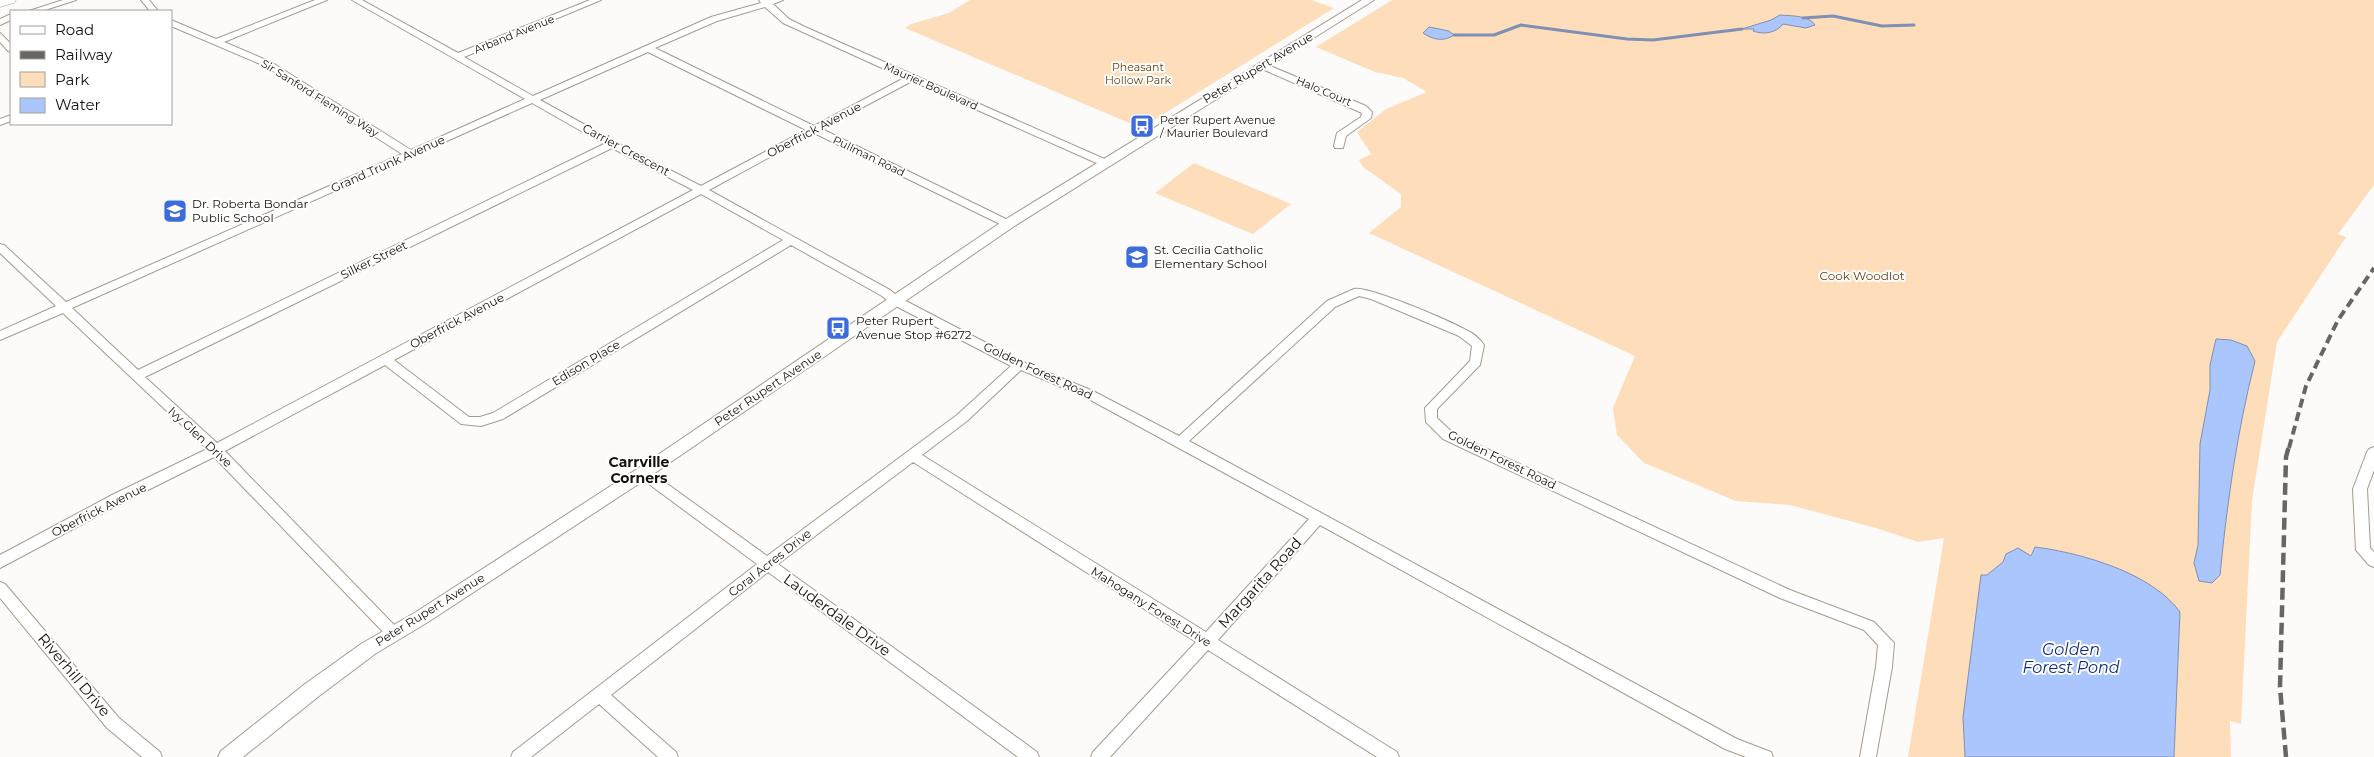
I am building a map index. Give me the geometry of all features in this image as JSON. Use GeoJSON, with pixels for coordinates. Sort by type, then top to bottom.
{"type":"FeatureCollection","features":[{"type":"Feature","properties":{"kind":"main road"},"geometry":{"type":"LineString","coordinates":[[0,3],[10,0]]}},
{"type":"Feature","properties":{"kind":"street"},"geometry":{"type":"LineString","coordinates":[[37,10],[72,0]]}},
{"type":"Feature","properties":{"kind":"street"},"geometry":{"type":"LineString","coordinates":[[145,0],[153,10]]}},
{"type":"Feature","properties":{"kind":"street"},"geometry":{"type":"LineString","coordinates":[[218,41],[323,0]]}},
{"type":"Feature","properties":{"kind":"street","name":"Carrier Crescent"},"geometry":{"type":"LineString","coordinates":[[356,0],[896,301]]}},
{"type":"Feature","properties":{"kind":"street","name":"Arband Avenue"},"geometry":{"type":"LineString","coordinates":[[459,56],[597,0]]}},
{"type":"Feature","properties":{"kind":"street","name":"Grand Trunk Avenue"},"geometry":{"type":"LineString","coordinates":[[0,336],[714,19],[764,2],[779,0]]}},
{"type":"Feature","properties":{"kind":"street","name":"Peter Rupert Avenue"},"geometry":{"type":"LineString","coordinates":[[228,757],[312,690],[368,649],[643,473],[1008,224],[1369,0]]}},
{"type":"Feature","properties":{"kind":"street","name":"Maurier Boulevard"},"geometry":{"type":"LineString","coordinates":[[764,2],[786,21],[1105,163]]}},
{"type":"Feature","properties":{"kind":"street","name":"Sir Sanford Fleming Way"},"geometry":{"type":"LineString","coordinates":[[172,23],[218,41],[268,64],[410,154]]}},
{"type":"Feature","properties":{"kind":"street"},"geometry":{"type":"LineString","coordinates":[[0,36],[10,48]]}},
{"type":"Feature","properties":{"kind":"street","name":"Pullman Road"},"geometry":{"type":"LineString","coordinates":[[647,48],[1008,224]]}},
{"type":"Feature","properties":{"kind":"street","name":"Halo Court"},"geometry":{"type":"LineString","coordinates":[[1263,66],[1363,108],[1367,112],[1366,118],[1341,135],[1339,146]]}},
{"type":"Feature","properties":{"kind":"street","name":"Oberfrick Avenue"},"geometry":{"type":"LineString","coordinates":[[0,562],[216,450],[912,77]]}},
{"type":"Feature","properties":{"kind":"street","name":"Silker Street"},"geometry":{"type":"LineString","coordinates":[[136,376],[612,144]]}},
{"type":"Feature","properties":{"kind":"street","name":"Edison Place"},"geometry":{"type":"LineString","coordinates":[[385,359],[466,421],[481,422],[498,416],[790,241]]}},
{"type":"Feature","properties":{"kind":"street","name":"Ivy Glen Drive"},"geometry":{"type":"LineString","coordinates":[[0,247],[216,450],[394,634]]}},
{"type":"Feature","properties":{"kind":"street","name":"Golden Forest Road"},"geometry":{"type":"LineString","coordinates":[[1180,442],[1332,304],[1358,292],[1375,296],[1463,334],[1478,346],[1476,362],[1431,408],[1431,419],[1448,436],[1785,594],[1869,626],[1886,643],[1884,668],[1868,757]]}},
{"type":"Feature","properties":{"kind":"street","name":"Golden Forest Road"},"geometry":{"type":"LineString","coordinates":[[896,301],[1019,365],[1089,394],[1731,744],[1765,757]]}},
{"type":"Feature","properties":{"kind":"street","name":"Coral Acres Drive"},"geometry":{"type":"LineString","coordinates":[[519,757],[962,418],[1019,365]]}},
{"type":"Feature","properties":{"kind":"street"},"geometry":{"type":"LineString","coordinates":[[2374,452],[2360,488],[2363,550],[2374,561]]}},
{"type":"Feature","properties":{"kind":"street","name":"Mahogany Forest Drive"},"geometry":{"type":"LineString","coordinates":[[912,455],[1391,757]]}},
{"type":"Feature","properties":{"kind":"street","name":"Lauderdale Drive"},"geometry":{"type":"LineString","coordinates":[[643,473],[1031,757]]}},
{"type":"Feature","properties":{"kind":"street","name":"Margarita Road"},"geometry":{"type":"LineString","coordinates":[[1099,757],[1263,581],[1318,518]]}},
{"type":"Feature","properties":{"kind":"street","name":"Riverhill Drive"},"geometry":{"type":"LineString","coordinates":[[0,588],[113,723],[154,757]]}},
{"type":"Feature","properties":{"kind":"street"},"geometry":{"type":"LineString","coordinates":[[599,694],[670,757]]}},
{"type":"Feature","properties":{"kind":"green space","name":"Pheasant Hollow Park"},"geometry":{"type":"Polygon","coordinates":[[[970,0],[1311,0],[1334,8],[1141,128],[905,28],[911,24],[949,13],[970,0]]]}},
{"type":"Feature","properties":{"kind":"green space","name":"Cook Woodlot"},"geometry":{"type":"Polygon","coordinates":[[[1392,0],[2374,0],[2374,185],[2338,234],[2346,237],[2277,342],[2252,501],[2241,724],[2230,721],[2231,757],[1908,757],[1944,538],[1918,542],[1876,528],[1790,505],[1736,501],[1644,463],[1617,435],[1613,408],[1635,356],[1369,233],[1401,207],[1401,194],[1363,167],[1359,160],[1371,154],[1357,132],[1386,109],[1427,92],[1403,78],[1375,72],[1316,47],[1392,0]]]}},
{"type":"Feature","properties":{"kind":"green space"},"geometry":{"type":"Polygon","coordinates":[[[1194,163],[1291,204],[1253,234],[1155,193],[1194,163]]]}},
{"type":"Feature","properties":{"kind":"water"},"geometry":{"type":"Polygon","coordinates":[[[1780,15],[1809,19],[1815,25],[1806,28],[1783,24],[1773,31],[1765,33],[1753,31],[1754,29],[1742,29],[1771,20],[1780,15]]]}},
{"type":"Feature","properties":{"kind":"water"},"geometry":{"type":"Polygon","coordinates":[[[1429,27],[1449,31],[1454,35],[1446,39],[1435,39],[1423,33],[1429,27]]]}},
{"type":"Feature","properties":{"kind":"water"},"geometry":{"type":"Polygon","coordinates":[[[2216,339],[2231,340],[2247,346],[2255,361],[2233,468],[2220,575],[2212,583],[2199,581],[2194,563],[2198,545],[2200,444],[2210,390],[2210,365],[2216,339]]]}},
{"type":"Feature","properties":{"kind":"water","name":"Golden Forest Pond"},"geometry":{"type":"Polygon","coordinates":[[[2035,547],[2074,554],[2115,567],[2152,586],[2168,598],[2180,612],[2174,757],[1965,757],[1963,717],[1981,575],[1987,575],[2003,562],[2006,554],[2018,548],[2031,556],[2035,547]]]}},
{"type":"Feature","properties":{"kind":"waterway"},"geometry":{"type":"LineString","coordinates":[[1803,18],[1833,16],[1882,26],[1914,25]]}},
{"type":"Feature","properties":{"kind":"waterway"},"geometry":{"type":"LineString","coordinates":[[1454,35],[1494,35],[1521,25],[1627,39],[1653,40],[1742,29]]}},
{"type":"Feature","properties":{"kind":"railway"},"geometry":{"type":"LineString","coordinates":[[2289,448],[2306,386],[2338,320],[2374,268]]}},
{"type":"Feature","properties":{"kind":"railway"},"geometry":{"type":"LineString","coordinates":[[2286,757],[2280,687],[2286,457],[2289,446]]}},
{"type":"Feature","properties":{"kind":"place","name":"Peter Rupert Avenue / Maurier Boulevard"},"geometry":{"type":"Point","coordinates":[1142,126]}},
{"type":"Feature","properties":{"kind":"place","name":"Dr. Roberta Bondar Public School"},"geometry":{"type":"Point","coordinates":[175,211]}},
{"type":"Feature","properties":{"kind":"place","name":"St. Cecilia Catholic Elementary School"},"geometry":{"type":"Point","coordinates":[1137,257]}},
{"type":"Feature","properties":{"kind":"place","name":"Peter Rupert Avenue Stop #6272"},"geometry":{"type":"Point","coordinates":[838,328]}},
{"type":"Feature","properties":{"kind":"district","name":"Carrville Corners"},"geometry":{"type":"Point","coordinates":[639,470]}}]}
